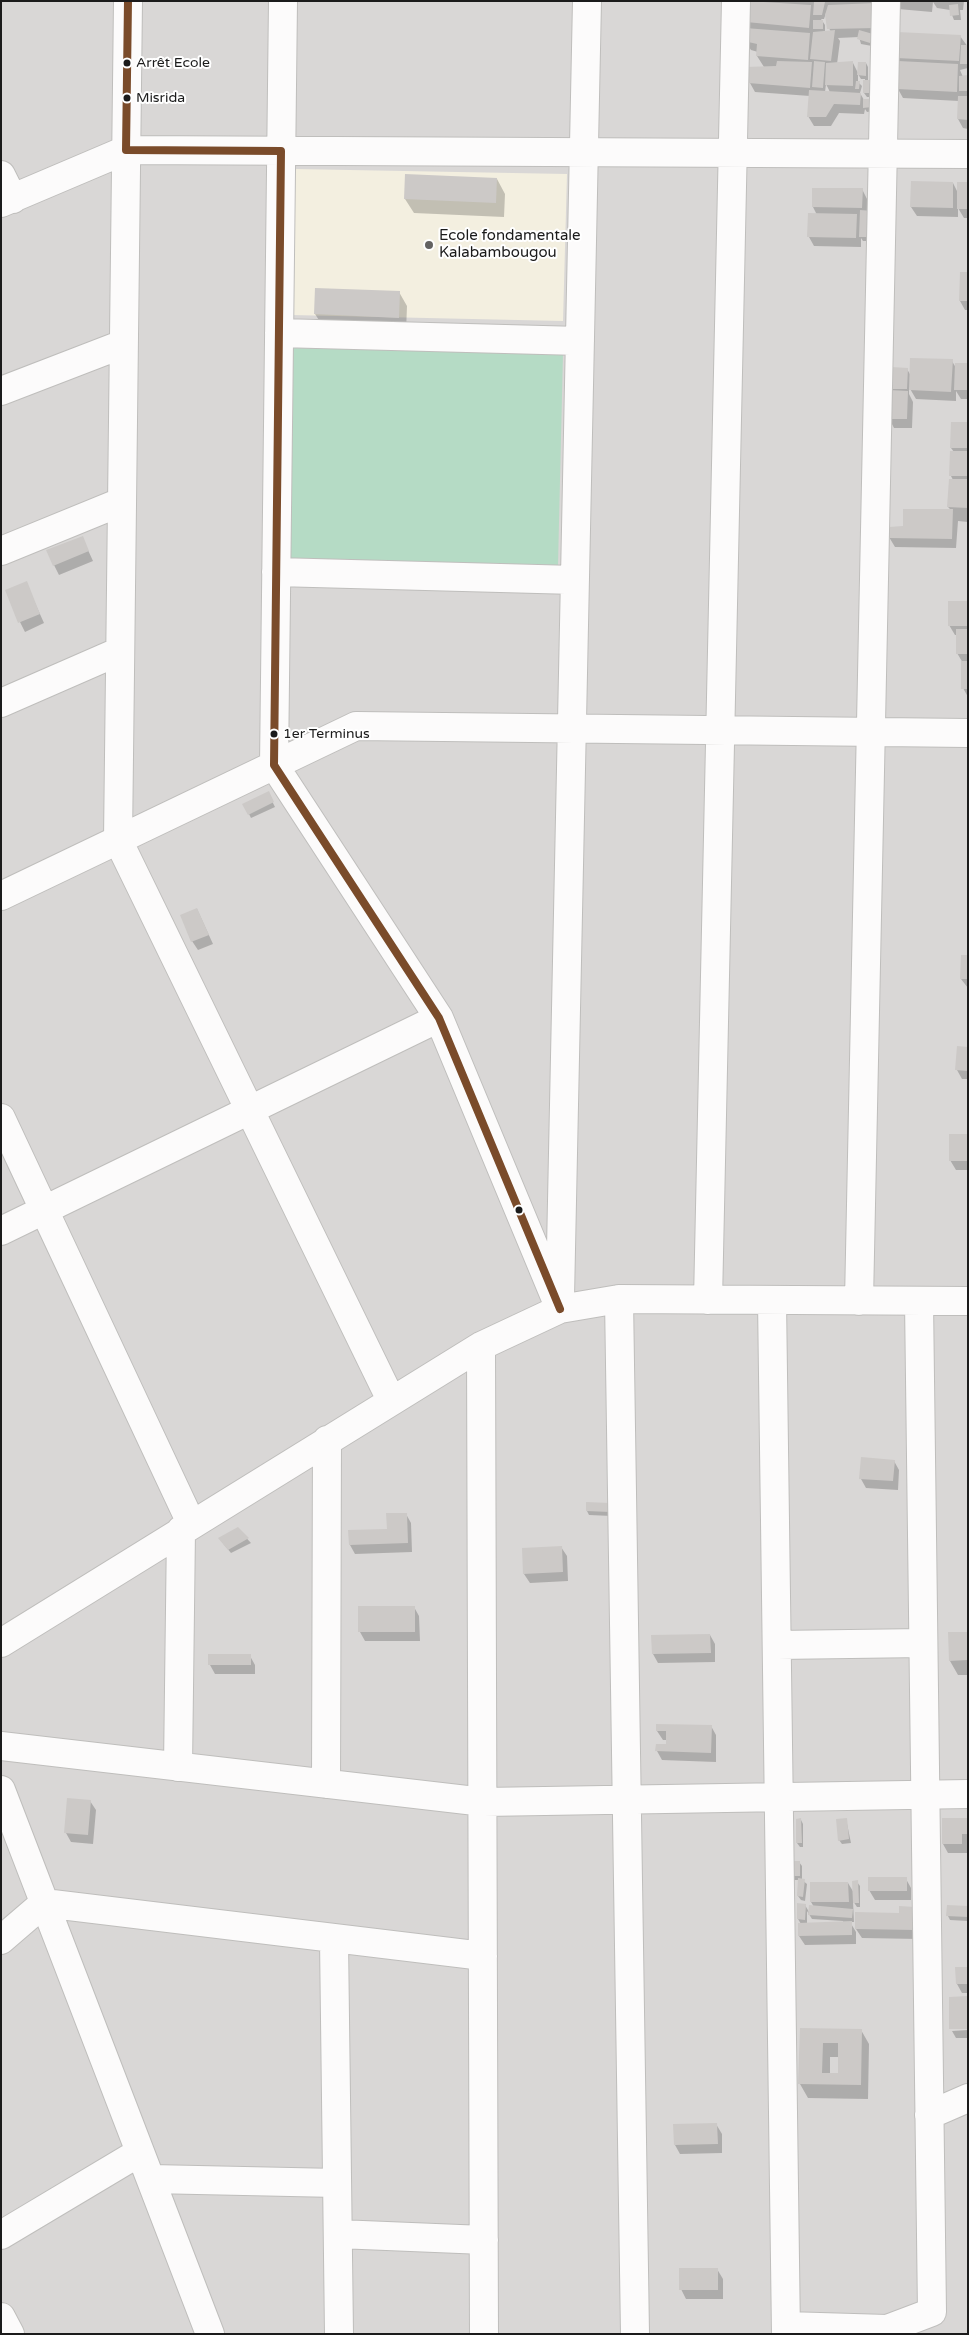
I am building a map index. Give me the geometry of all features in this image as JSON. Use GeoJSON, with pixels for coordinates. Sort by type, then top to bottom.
{"type":"FeatureCollection","features":[{"type":"Feature","properties":{"kind":"street"},"geometry":{"type":"LineString","coordinates":[[128,1],[118,840],[391,1400]]}},
{"type":"Feature","properties":{"kind":"street"},"geometry":{"type":"LineString","coordinates":[[283,1],[274,765],[439,1018],[560,1309]]}},
{"type":"Feature","properties":{"kind":"street"},"geometry":{"type":"LineString","coordinates":[[560,1309],[587,1]]}},
{"type":"Feature","properties":{"kind":"street"},"geometry":{"type":"LineString","coordinates":[[708,1300],[736,1]]}},
{"type":"Feature","properties":{"kind":"street"},"geometry":{"type":"LineString","coordinates":[[859,1301],[886,1]]}},
{"type":"Feature","properties":{"kind":"street"},"geometry":{"type":"LineString","coordinates":[[5,192],[126,150],[968,154]]}},
{"type":"Feature","properties":{"kind":"street"},"geometry":{"type":"LineString","coordinates":[[278,332],[580,341]]}},
{"type":"Feature","properties":{"kind":"street"},"geometry":{"type":"LineString","coordinates":[[1,391],[123,344]]}},
{"type":"Feature","properties":{"kind":"street"},"geometry":{"type":"LineString","coordinates":[[1,551],[121,502]]}},
{"type":"Feature","properties":{"kind":"street"},"geometry":{"type":"LineString","coordinates":[[276,572],[575,580]]}},
{"type":"Feature","properties":{"kind":"street"},"geometry":{"type":"LineString","coordinates":[[1,703],[120,651]]}},
{"type":"Feature","properties":{"kind":"street"},"geometry":{"type":"LineString","coordinates":[[1,896],[356,726],[968,733]]}},
{"type":"Feature","properties":{"kind":"street"},"geometry":{"type":"LineString","coordinates":[[1,1231],[439,1018]]}},
{"type":"Feature","properties":{"kind":"street"},"geometry":{"type":"LineString","coordinates":[[1,1118],[186,1527],[178,1767]]}},
{"type":"Feature","properties":{"kind":"street"},"geometry":{"type":"LineString","coordinates":[[620,1299],[636,2334]]}},
{"type":"Feature","properties":{"kind":"street"},"geometry":{"type":"LineString","coordinates":[[1,1643],[481,1346],[560,1309],[620,1299],[968,1301]]}},
{"type":"Feature","properties":{"kind":"street"},"geometry":{"type":"LineString","coordinates":[[772,1300],[786,2330],[887,2329],[932,2312],[919,1301]]}},
{"type":"Feature","properties":{"kind":"street"},"geometry":{"type":"LineString","coordinates":[[481,1346],[484,1802],[484,2334]]}},
{"type":"Feature","properties":{"kind":"street"},"geometry":{"type":"LineString","coordinates":[[326,1784],[327,1440]]}},
{"type":"Feature","properties":{"kind":"street"},"geometry":{"type":"LineString","coordinates":[[776,1645],[923,1643]]}},
{"type":"Feature","properties":{"kind":"street"},"geometry":{"type":"LineString","coordinates":[[1,1746],[484,1802],[968,1794]]}},
{"type":"Feature","properties":{"kind":"street"},"geometry":{"type":"LineString","coordinates":[[1,1790],[210,2334]]}},
{"type":"Feature","properties":{"kind":"street"},"geometry":{"type":"LineString","coordinates":[[1,1940],[44,1903],[334,1940],[483,1956]]}},
{"type":"Feature","properties":{"kind":"street"},"geometry":{"type":"LineString","coordinates":[[334,1940],[339,2334]]}},
{"type":"Feature","properties":{"kind":"street"},"geometry":{"type":"LineString","coordinates":[[929,2115],[968,2098]]}},
{"type":"Feature","properties":{"kind":"street"},"geometry":{"type":"LineString","coordinates":[[1,2235],[140,2152]]}},
{"type":"Feature","properties":{"kind":"street"},"geometry":{"type":"LineString","coordinates":[[151,2179],[337,2183]]}},
{"type":"Feature","properties":{"kind":"street"},"geometry":{"type":"LineString","coordinates":[[338,2234],[484,2240]]}},
{"type":"Feature","properties":{"kind":"street"},"geometry":{"type":"LineString","coordinates":[[1,2317],[10,2334]]}},
{"type":"Feature","properties":{"kind":"shaded area"},"geometry":{"type":"Polygon","coordinates":[[[1,1],[968,1],[968,2334],[1,2334],[1,1]]]}},
{"type":"Feature","properties":{"kind":"shaded area","name":"Ecole fondamentale Kalabambougou"},"geometry":{"type":"Polygon","coordinates":[[[295,169],[567,174],[563,321],[291,315],[295,169]]]}},
{"type":"Feature","properties":{"kind":"green space"},"geometry":{"type":"Polygon","coordinates":[[[290,348],[563,353],[558,565],[285,560],[290,348]]]}},
{"type":"Feature","properties":{"kind":"building"},"geometry":{"type":"Polygon","coordinates":[[[748,1],[811,5],[809,28],[746,22],[748,1]]]}},
{"type":"Feature","properties":{"kind":"building"},"geometry":{"type":"Polygon","coordinates":[[[814,2],[825,2],[822,15],[813,15],[814,2]]]}},
{"type":"Feature","properties":{"kind":"building"},"geometry":{"type":"Polygon","coordinates":[[[876,3],[876,28],[827,29],[825,15],[828,5],[876,3]]]}},
{"type":"Feature","properties":{"kind":"building"},"geometry":{"type":"Polygon","coordinates":[[[958,4],[959,15],[950,16],[949,5],[958,4]]]}},
{"type":"Feature","properties":{"kind":"building"},"geometry":{"type":"Polygon","coordinates":[[[813,20],[823,20],[823,29],[813,29],[813,20]]]}},
{"type":"Feature","properties":{"kind":"building"},"geometry":{"type":"Polygon","coordinates":[[[745,28],[810,33],[808,60],[756,56],[757,44],[744,41],[745,28]]]}},
{"type":"Feature","properties":{"kind":"building"},"geometry":{"type":"Polygon","coordinates":[[[835,30],[831,61],[810,59],[813,32],[835,30]]]}},
{"type":"Feature","properties":{"kind":"building"},"geometry":{"type":"Polygon","coordinates":[[[859,30],[873,34],[870,43],[857,39],[859,30]]]}},
{"type":"Feature","properties":{"kind":"building"},"geometry":{"type":"Polygon","coordinates":[[[897,32],[961,35],[959,61],[896,58],[897,32]]]}},
{"type":"Feature","properties":{"kind":"building"},"geometry":{"type":"Polygon","coordinates":[[[961,45],[968,45],[968,64],[960,64],[961,45]]]}},
{"type":"Feature","properties":{"kind":"building"},"geometry":{"type":"Polygon","coordinates":[[[777,61],[812,62],[810,88],[748,83],[745,67],[776,66],[777,61]]]}},
{"type":"Feature","properties":{"kind":"building"},"geometry":{"type":"Polygon","coordinates":[[[814,61],[825,62],[823,88],[812,87],[814,61]]]}},
{"type":"Feature","properties":{"kind":"building"},"geometry":{"type":"Polygon","coordinates":[[[853,61],[853,86],[825,85],[826,63],[853,61]]]}},
{"type":"Feature","properties":{"kind":"building"},"geometry":{"type":"Polygon","coordinates":[[[898,61],[958,64],[957,92],[897,89],[898,61]]]}},
{"type":"Feature","properties":{"kind":"building"},"geometry":{"type":"Polygon","coordinates":[[[858,62],[866,62],[866,76],[857,75],[858,62]]]}},
{"type":"Feature","properties":{"kind":"building"},"geometry":{"type":"Polygon","coordinates":[[[968,75],[968,91],[959,91],[959,76],[968,75]]]}},
{"type":"Feature","properties":{"kind":"building"},"geometry":{"type":"Polygon","coordinates":[[[863,80],[870,80],[869,93],[863,93],[863,80]]]}},
{"type":"Feature","properties":{"kind":"building"},"geometry":{"type":"Polygon","coordinates":[[[856,81],[860,81],[859,89],[855,89],[856,81]]]}},
{"type":"Feature","properties":{"kind":"building"},"geometry":{"type":"Polygon","coordinates":[[[809,90],[861,93],[860,105],[834,104],[826,117],[807,117],[809,90]]]}},
{"type":"Feature","properties":{"kind":"building"},"geometry":{"type":"Polygon","coordinates":[[[958,96],[968,96],[968,120],[957,119],[958,96]]]}},
{"type":"Feature","properties":{"kind":"building"},"geometry":{"type":"Polygon","coordinates":[[[863,99],[872,99],[872,107],[863,108],[863,99]]]}},
{"type":"Feature","properties":{"kind":"building"},"geometry":{"type":"Polygon","coordinates":[[[405,174],[497,178],[496,203],[404,199],[405,174]]]}},
{"type":"Feature","properties":{"kind":"building"},"geometry":{"type":"Polygon","coordinates":[[[911,181],[953,182],[953,208],[910,207],[911,181]]]}},
{"type":"Feature","properties":{"kind":"building"},"geometry":{"type":"Polygon","coordinates":[[[957,182],[968,182],[968,209],[957,209],[957,182]]]}},
{"type":"Feature","properties":{"kind":"building"},"geometry":{"type":"Polygon","coordinates":[[[812,188],[863,188],[862,208],[812,207],[812,188]]]}},
{"type":"Feature","properties":{"kind":"building"},"geometry":{"type":"Polygon","coordinates":[[[860,210],[873,211],[873,237],[859,237],[860,210]]]}},
{"type":"Feature","properties":{"kind":"building"},"geometry":{"type":"Polygon","coordinates":[[[808,213],[857,214],[856,238],[807,237],[808,213]]]}},
{"type":"Feature","properties":{"kind":"building"},"geometry":{"type":"Polygon","coordinates":[[[960,272],[968,272],[968,301],[959,301],[960,272]]]}},
{"type":"Feature","properties":{"kind":"building"},"geometry":{"type":"Polygon","coordinates":[[[315,288],[400,291],[399,318],[314,314],[315,288]]]}},
{"type":"Feature","properties":{"kind":"building"},"geometry":{"type":"Polygon","coordinates":[[[910,358],[953,359],[951,392],[909,390],[910,358]]]}},
{"type":"Feature","properties":{"kind":"building"},"geometry":{"type":"Polygon","coordinates":[[[955,363],[968,363],[968,390],[954,390],[955,363]]]}},
{"type":"Feature","properties":{"kind":"building"},"geometry":{"type":"Polygon","coordinates":[[[891,367],[908,368],[907,389],[889,389],[891,367]]]}},
{"type":"Feature","properties":{"kind":"building"},"geometry":{"type":"Polygon","coordinates":[[[889,390],[908,391],[907,419],[888,419],[889,390]]]}},
{"type":"Feature","properties":{"kind":"building"},"geometry":{"type":"Polygon","coordinates":[[[951,422],[968,422],[968,448],[950,448],[951,422]]]}},
{"type":"Feature","properties":{"kind":"building"},"geometry":{"type":"Polygon","coordinates":[[[950,451],[968,451],[968,476],[949,476],[950,451]]]}},
{"type":"Feature","properties":{"kind":"building"},"geometry":{"type":"Polygon","coordinates":[[[949,479],[968,479],[968,508],[947,507],[949,479]]]}},
{"type":"Feature","properties":{"kind":"building"},"geometry":{"type":"Polygon","coordinates":[[[903,509],[953,509],[952,539],[888,538],[889,527],[903,526],[903,509]]]}},
{"type":"Feature","properties":{"kind":"building"},"geometry":{"type":"Polygon","coordinates":[[[83,536],[89,551],[53,566],[46,550],[83,536]]]}},
{"type":"Feature","properties":{"kind":"building"},"geometry":{"type":"Polygon","coordinates":[[[27,581],[40,614],[18,623],[5,590],[27,581]]]}},
{"type":"Feature","properties":{"kind":"building"},"geometry":{"type":"Polygon","coordinates":[[[948,601],[968,601],[968,626],[948,626],[948,601]]]}},
{"type":"Feature","properties":{"kind":"building"},"geometry":{"type":"Polygon","coordinates":[[[956,629],[968,629],[968,654],[956,654],[956,629]]]}},
{"type":"Feature","properties":{"kind":"building"},"geometry":{"type":"Polygon","coordinates":[[[961,661],[968,661],[968,689],[961,689],[961,661]]]}},
{"type":"Feature","properties":{"kind":"building"},"geometry":{"type":"Polygon","coordinates":[[[269,791],[274,802],[248,815],[242,804],[269,791]]]}},
{"type":"Feature","properties":{"kind":"building"},"geometry":{"type":"Polygon","coordinates":[[[197,908],[209,935],[191,942],[180,915],[197,908]]]}},
{"type":"Feature","properties":{"kind":"building"},"geometry":{"type":"Polygon","coordinates":[[[961,955],[968,955],[968,979],[960,979],[961,955]]]}},
{"type":"Feature","properties":{"kind":"building"},"geometry":{"type":"Polygon","coordinates":[[[957,1046],[968,1047],[968,1071],[955,1070],[957,1046]]]}},
{"type":"Feature","properties":{"kind":"building"},"geometry":{"type":"Polygon","coordinates":[[[949,1134],[968,1134],[968,1161],[949,1161],[949,1134]]]}},
{"type":"Feature","properties":{"kind":"building"},"geometry":{"type":"Polygon","coordinates":[[[861,1457],[895,1460],[893,1481],[859,1479],[861,1457]]]}},
{"type":"Feature","properties":{"kind":"building"},"geometry":{"type":"Polygon","coordinates":[[[586,1502],[610,1503],[610,1512],[586,1511],[586,1502]]]}},
{"type":"Feature","properties":{"kind":"building"},"geometry":{"type":"Polygon","coordinates":[[[386,1513],[407,1513],[408,1543],[349,1545],[348,1530],[387,1529],[386,1513]]]}},
{"type":"Feature","properties":{"kind":"building"},"geometry":{"type":"Polygon","coordinates":[[[238,1527],[249,1538],[228,1550],[218,1538],[238,1527]]]}},
{"type":"Feature","properties":{"kind":"building"},"geometry":{"type":"Polygon","coordinates":[[[562,1546],[563,1572],[523,1574],[522,1548],[562,1546]]]}},
{"type":"Feature","properties":{"kind":"building"},"geometry":{"type":"Polygon","coordinates":[[[358,1606],[415,1606],[415,1632],[358,1632],[358,1606]]]}},
{"type":"Feature","properties":{"kind":"building"},"geometry":{"type":"Polygon","coordinates":[[[948,1632],[968,1632],[968,1660],[949,1661],[948,1632]]]}},
{"type":"Feature","properties":{"kind":"building"},"geometry":{"type":"Polygon","coordinates":[[[710,1634],[711,1653],[652,1654],[651,1635],[710,1634]]]}},
{"type":"Feature","properties":{"kind":"building"},"geometry":{"type":"Polygon","coordinates":[[[208,1654],[251,1654],[251,1665],[208,1665],[208,1654]]]}},
{"type":"Feature","properties":{"kind":"building"},"geometry":{"type":"Polygon","coordinates":[[[656,1724],[712,1725],[711,1753],[655,1751],[656,1744],[666,1744],[666,1731],[656,1731],[656,1724]]]}},
{"type":"Feature","properties":{"kind":"building"},"geometry":{"type":"Polygon","coordinates":[[[67,1798],[91,1800],[88,1835],[64,1833],[67,1798]]]}},
{"type":"Feature","properties":{"kind":"building"},"geometry":{"type":"Polygon","coordinates":[[[801,1818],[802,1843],[796,1843],[796,1819],[801,1818]]]}},
{"type":"Feature","properties":{"kind":"building"},"geometry":{"type":"Polygon","coordinates":[[[847,1818],[849,1839],[838,1841],[836,1819],[847,1818]]]}},
{"type":"Feature","properties":{"kind":"building"},"geometry":{"type":"Polygon","coordinates":[[[942,1818],[968,1818],[968,1834],[962,1834],[962,1844],[942,1844],[942,1818]]]}},
{"type":"Feature","properties":{"kind":"building"},"geometry":{"type":"Polygon","coordinates":[[[789,1861],[800,1861],[800,1876],[789,1876],[789,1861]]]}},
{"type":"Feature","properties":{"kind":"building"},"geometry":{"type":"Polygon","coordinates":[[[868,1877],[907,1877],[907,1891],[868,1891],[868,1877]]]}},
{"type":"Feature","properties":{"kind":"building"},"geometry":{"type":"Polygon","coordinates":[[[798,1878],[805,1879],[803,1897],[797,1896],[798,1878]]]}},
{"type":"Feature","properties":{"kind":"building"},"geometry":{"type":"Polygon","coordinates":[[[858,1880],[859,1903],[853,1903],[852,1881],[858,1880]]]}},
{"type":"Feature","properties":{"kind":"building"},"geometry":{"type":"Polygon","coordinates":[[[810,1882],[848,1882],[849,1902],[810,1902],[810,1882]]]}},
{"type":"Feature","properties":{"kind":"building"},"geometry":{"type":"Polygon","coordinates":[[[797,1903],[806,1904],[805,1920],[797,1919],[797,1903]]]}},
{"type":"Feature","properties":{"kind":"building"},"geometry":{"type":"Polygon","coordinates":[[[809,1905],[853,1909],[852,1918],[808,1915],[809,1905]]]}},
{"type":"Feature","properties":{"kind":"building"},"geometry":{"type":"Polygon","coordinates":[[[947,1905],[968,1906],[968,1917],[946,1916],[947,1905]]]}},
{"type":"Feature","properties":{"kind":"building"},"geometry":{"type":"Polygon","coordinates":[[[899,1906],[915,1907],[915,1930],[855,1929],[855,1912],[899,1913],[899,1906]]]}},
{"type":"Feature","properties":{"kind":"building"},"geometry":{"type":"Polygon","coordinates":[[[852,1921],[852,1935],[798,1936],[798,1923],[852,1921]]]}},
{"type":"Feature","properties":{"kind":"building"},"geometry":{"type":"Polygon","coordinates":[[[955,1967],[968,1967],[968,1984],[956,1984],[955,1967]]]}},
{"type":"Feature","properties":{"kind":"building"},"geometry":{"type":"Polygon","coordinates":[[[968,1996],[968,2029],[949,2029],[949,1997],[968,1996]]]}},
{"type":"Feature","properties":{"kind":"building"},"geometry":{"type":"Polygon","coordinates":[[[800,2028],[862,2029],[861,2085],[798,2084],[800,2028]],[[823,2043],[822,2073],[838,2073],[838,2043],[823,2043]]]}},
{"type":"Feature","properties":{"kind":"building"},"geometry":{"type":"Polygon","coordinates":[[[717,2123],[718,2144],[674,2145],[673,2124],[717,2123]]]}},
{"type":"Feature","properties":{"kind":"building"},"geometry":{"type":"Polygon","coordinates":[[[679,2268],[718,2268],[718,2290],[679,2290],[679,2268]]]}},
{"type":"Feature","properties":{"kind":"transit line"},"geometry":{"type":"LineString","coordinates":[[128,1],[126,150],[281,151],[274,765],[439,1018],[560,1309]]}},
{"type":"Feature","properties":{"kind":"place","name":"Arrêt Ecole"},"geometry":{"type":"Point","coordinates":[127,63]}},
{"type":"Feature","properties":{"kind":"place","name":"Misrida"},"geometry":{"type":"Point","coordinates":[127,98]}},
{"type":"Feature","properties":{"kind":"place","name":"Ecole fondamentale Kalabambougou"},"geometry":{"type":"Point","coordinates":[429,245]}},
{"type":"Feature","properties":{"kind":"place","name":"1er Terminus"},"geometry":{"type":"Point","coordinates":[274,734]}}]}
